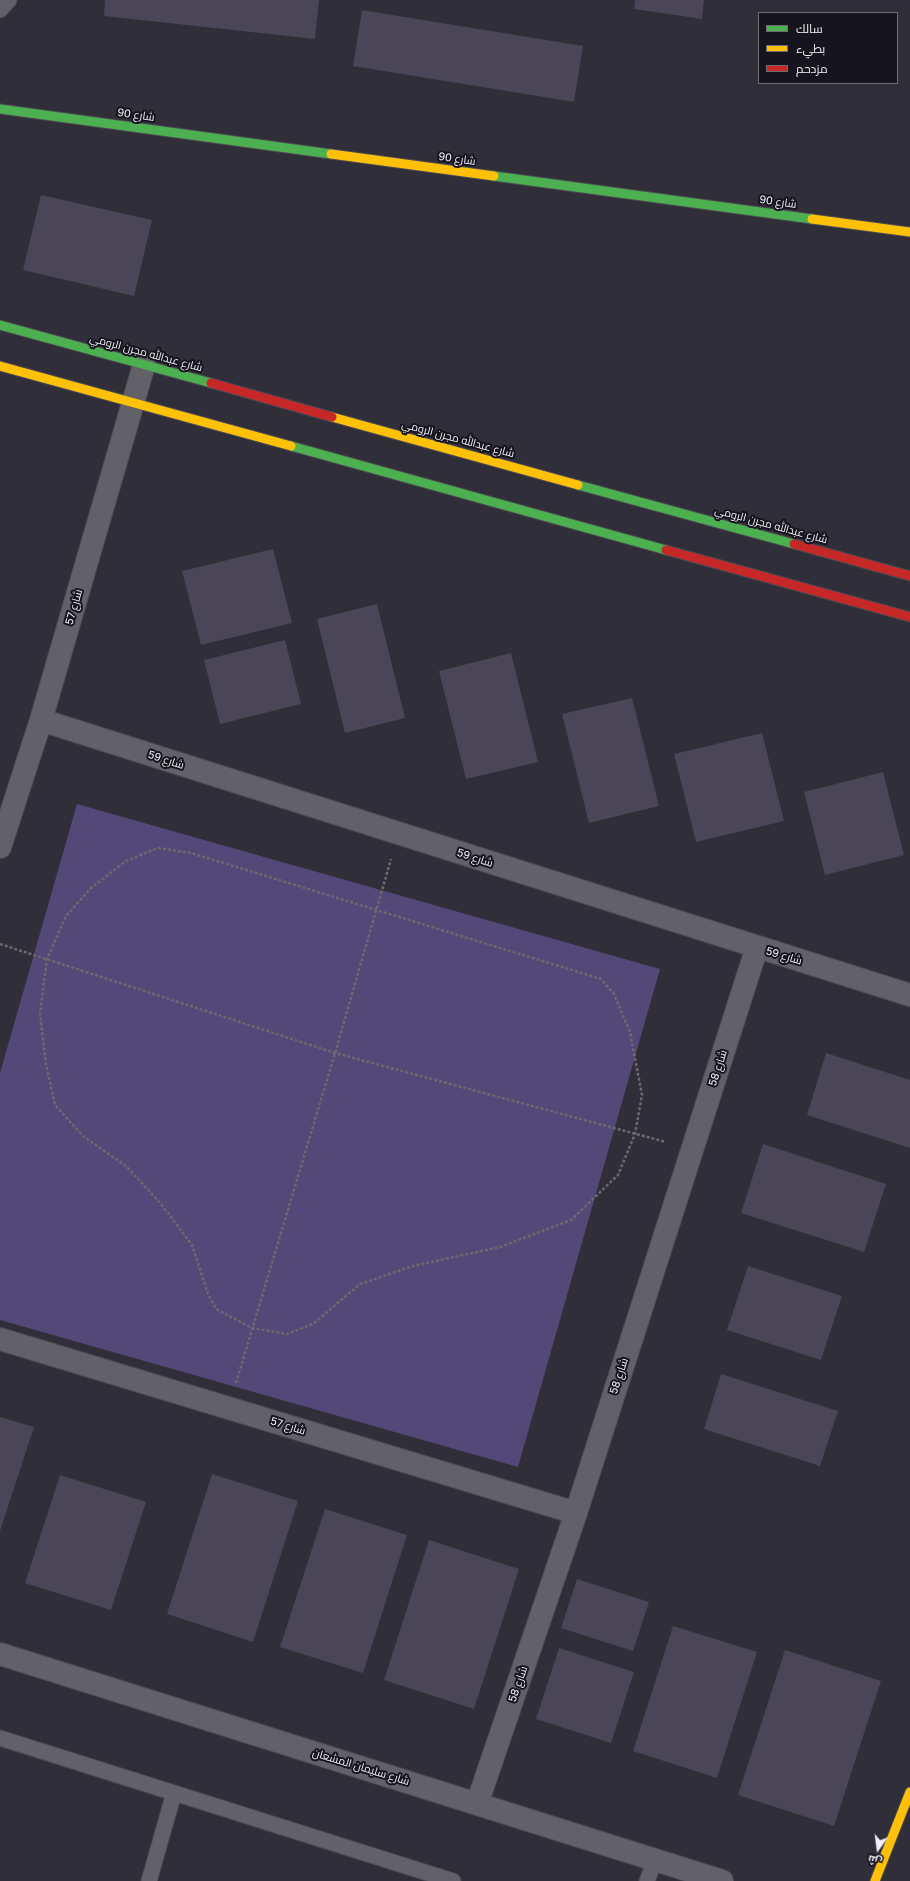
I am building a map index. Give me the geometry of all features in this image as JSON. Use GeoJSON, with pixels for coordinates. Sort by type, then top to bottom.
{"type":"FeatureCollection","features":[{"type":"Feature","properties":{"kind":"main road","name":"شارع 90"},"geometry":{"type":"LineString","coordinates":[[0,109],[910,232]]}},
{"type":"Feature","properties":{"kind":"main road","name":"شارع عبدالله مجرن الرومي"},"geometry":{"type":"LineString","coordinates":[[0,325],[910,576]]}},
{"type":"Feature","properties":{"kind":"main road"},"geometry":{"type":"LineString","coordinates":[[0,366],[910,617]]}},
{"type":"Feature","properties":{"kind":"main road"},"geometry":{"type":"LineString","coordinates":[[875,1881],[910,1792]]}},
{"type":"Feature","properties":{"kind":"street","name":"شارع 57"},"geometry":{"type":"LineString","coordinates":[[0,844],[41,720],[135,403],[144,365]]}},
{"type":"Feature","properties":{"kind":"street","name":"شارع 59"},"geometry":{"type":"LineString","coordinates":[[41,720],[910,995]]}},
{"type":"Feature","properties":{"kind":"street","name":"شارع 58"},"geometry":{"type":"LineString","coordinates":[[477,1804],[576,1513],[757,947]]}},
{"type":"Feature","properties":{"kind":"street","name":"شارع 57"},"geometry":{"type":"LineString","coordinates":[[0,1339],[576,1513]]}},
{"type":"Feature","properties":{"kind":"street","name":"شارع سليمان المشعان"},"geometry":{"type":"LineString","coordinates":[[0,1654],[722,1881]]}},
{"type":"Feature","properties":{"kind":"lane"},"geometry":{"type":"LineString","coordinates":[[0,10],[9,0]]}},
{"type":"Feature","properties":{"kind":"lane"},"geometry":{"type":"LineString","coordinates":[[0,1738],[452,1881]]}},
{"type":"Feature","properties":{"kind":"lane"},"geometry":{"type":"LineString","coordinates":[[149,1881],[174,1793]]}},
{"type":"Feature","properties":{"kind":"lane"},"geometry":{"type":"LineString","coordinates":[[647,1881],[655,1860]]}},
{"type":"Feature","properties":{"kind":"path"},"geometry":{"type":"LineString","coordinates":[[228,1408],[335,1053],[398,833]]}},
{"type":"Feature","properties":{"kind":"path"},"geometry":{"type":"LineString","coordinates":[[158,848],[191,853],[376,909],[601,978],[614,994],[630,1032],[642,1096],[635,1134],[618,1175],[571,1220],[500,1247],[413,1266],[360,1284],[313,1324],[287,1334],[252,1328],[216,1309],[208,1294],[192,1245],[161,1204],[126,1166],[83,1136],[55,1105],[46,1064],[40,1014],[47,959],[66,916],[91,888],[126,861],[158,848]]}},
{"type":"Feature","properties":{"kind":"path"},"geometry":{"type":"LineString","coordinates":[[0,944],[335,1053],[692,1149]]}},
{"type":"Feature","properties":{"kind":"shaded area"},"geometry":{"type":"Polygon","coordinates":[[[77,804],[660,969],[518,1467],[0,1320],[0,1073],[77,804]]]}},
{"type":"Feature","properties":{"kind":"building"},"geometry":{"type":"Polygon","coordinates":[[[105,0],[319,0],[315,39],[104,16],[105,0]]]}},
{"type":"Feature","properties":{"kind":"building"},"geometry":{"type":"Polygon","coordinates":[[[635,0],[704,0],[702,19],[634,9],[635,0]]]}},
{"type":"Feature","properties":{"kind":"building"},"geometry":{"type":"Polygon","coordinates":[[[362,10],[583,46],[574,102],[353,66],[362,10]]]}},
{"type":"Feature","properties":{"kind":"building"},"geometry":{"type":"Polygon","coordinates":[[[41,195],[152,220],[134,296],[23,270],[41,195]]]}},
{"type":"Feature","properties":{"kind":"building"},"geometry":{"type":"Polygon","coordinates":[[[273,549],[292,623],[201,645],[182,571],[273,549]]]}},
{"type":"Feature","properties":{"kind":"building"},"geometry":{"type":"Polygon","coordinates":[[[377,604],[405,718],[345,733],[317,619],[377,604]]]}},
{"type":"Feature","properties":{"kind":"building"},"geometry":{"type":"Polygon","coordinates":[[[285,640],[301,704],[220,724],[204,660],[285,640]]]}},
{"type":"Feature","properties":{"kind":"building"},"geometry":{"type":"Polygon","coordinates":[[[511,653],[538,762],[466,779],[439,671],[511,653]]]}},
{"type":"Feature","properties":{"kind":"building"},"geometry":{"type":"Polygon","coordinates":[[[632,698],[659,806],[589,823],[562,714],[632,698]]]}},
{"type":"Feature","properties":{"kind":"building"},"geometry":{"type":"Polygon","coordinates":[[[762,733],[784,821],[696,842],[674,754],[762,733]]]}},
{"type":"Feature","properties":{"kind":"building"},"geometry":{"type":"Polygon","coordinates":[[[883,772],[904,855],[825,875],[804,792],[883,772]]]}},
{"type":"Feature","properties":{"kind":"building"},"geometry":{"type":"Polygon","coordinates":[[[826,1053],[910,1080],[910,1148],[807,1115],[826,1053]]]}},
{"type":"Feature","properties":{"kind":"building"},"geometry":{"type":"Polygon","coordinates":[[[763,1144],[886,1184],[864,1252],[741,1213],[763,1144]]]}},
{"type":"Feature","properties":{"kind":"building"},"geometry":{"type":"Polygon","coordinates":[[[748,1266],[842,1296],[821,1360],[727,1330],[748,1266]]]}},
{"type":"Feature","properties":{"kind":"building"},"geometry":{"type":"Polygon","coordinates":[[[721,1374],[838,1411],[820,1466],[704,1429],[721,1374]]]}},
{"type":"Feature","properties":{"kind":"building"},"geometry":{"type":"Polygon","coordinates":[[[0,1417],[34,1427],[0,1531],[0,1417]]]}},
{"type":"Feature","properties":{"kind":"building"},"geometry":{"type":"Polygon","coordinates":[[[212,1474],[298,1501],[253,1642],[167,1614],[212,1474]]]}},
{"type":"Feature","properties":{"kind":"building"},"geometry":{"type":"Polygon","coordinates":[[[60,1475],[146,1502],[111,1610],[25,1583],[60,1475]]]}},
{"type":"Feature","properties":{"kind":"building"},"geometry":{"type":"Polygon","coordinates":[[[325,1509],[407,1535],[363,1673],[280,1647],[325,1509]]]}},
{"type":"Feature","properties":{"kind":"building"},"geometry":{"type":"Polygon","coordinates":[[[429,1540],[519,1569],[474,1709],[384,1680],[429,1540]]]}},
{"type":"Feature","properties":{"kind":"building"},"geometry":{"type":"Polygon","coordinates":[[[577,1579],[649,1602],[633,1651],[561,1628],[577,1579]]]}},
{"type":"Feature","properties":{"kind":"building"},"geometry":{"type":"Polygon","coordinates":[[[673,1626],[757,1652],[717,1778],[633,1751],[673,1626]]]}},
{"type":"Feature","properties":{"kind":"building"},"geometry":{"type":"Polygon","coordinates":[[[559,1648],[634,1672],[611,1743],[536,1719],[559,1648]]]}},
{"type":"Feature","properties":{"kind":"building"},"geometry":{"type":"Polygon","coordinates":[[[785,1650],[881,1681],[834,1826],[738,1795],[785,1650]]]}},
{"type":"Feature","properties":{"kind":"traffic: fast"},"geometry":{"type":"LineString","coordinates":[[0,109],[331,154]]}},
{"type":"Feature","properties":{"kind":"traffic: fast"},"geometry":{"type":"LineString","coordinates":[[494,176],[812,219]]}},
{"type":"Feature","properties":{"kind":"traffic: fast"},"geometry":{"type":"LineString","coordinates":[[0,325],[211,383]]}},
{"type":"Feature","properties":{"kind":"traffic: fast"},"geometry":{"type":"LineString","coordinates":[[291,446],[666,550]]}},
{"type":"Feature","properties":{"kind":"traffic: fast"},"geometry":{"type":"LineString","coordinates":[[578,485],[794,544]]}},
{"type":"Feature","properties":{"kind":"traffic: slow"},"geometry":{"type":"LineString","coordinates":[[331,154],[494,176]]}},
{"type":"Feature","properties":{"kind":"traffic: slow"},"geometry":{"type":"LineString","coordinates":[[812,219],[910,232]]}},
{"type":"Feature","properties":{"kind":"traffic: slow"},"geometry":{"type":"LineString","coordinates":[[0,366],[291,446]]}},
{"type":"Feature","properties":{"kind":"traffic: slow"},"geometry":{"type":"LineString","coordinates":[[332,417],[578,485]]}},
{"type":"Feature","properties":{"kind":"traffic: slow"},"geometry":{"type":"LineString","coordinates":[[875,1881],[910,1792]]}},
{"type":"Feature","properties":{"kind":"traffic: jam"},"geometry":{"type":"LineString","coordinates":[[211,383],[332,417]]}},
{"type":"Feature","properties":{"kind":"traffic: jam"},"geometry":{"type":"LineString","coordinates":[[794,544],[910,576]]}},
{"type":"Feature","properties":{"kind":"traffic: jam"},"geometry":{"type":"LineString","coordinates":[[666,550],[910,617]]}}]}
